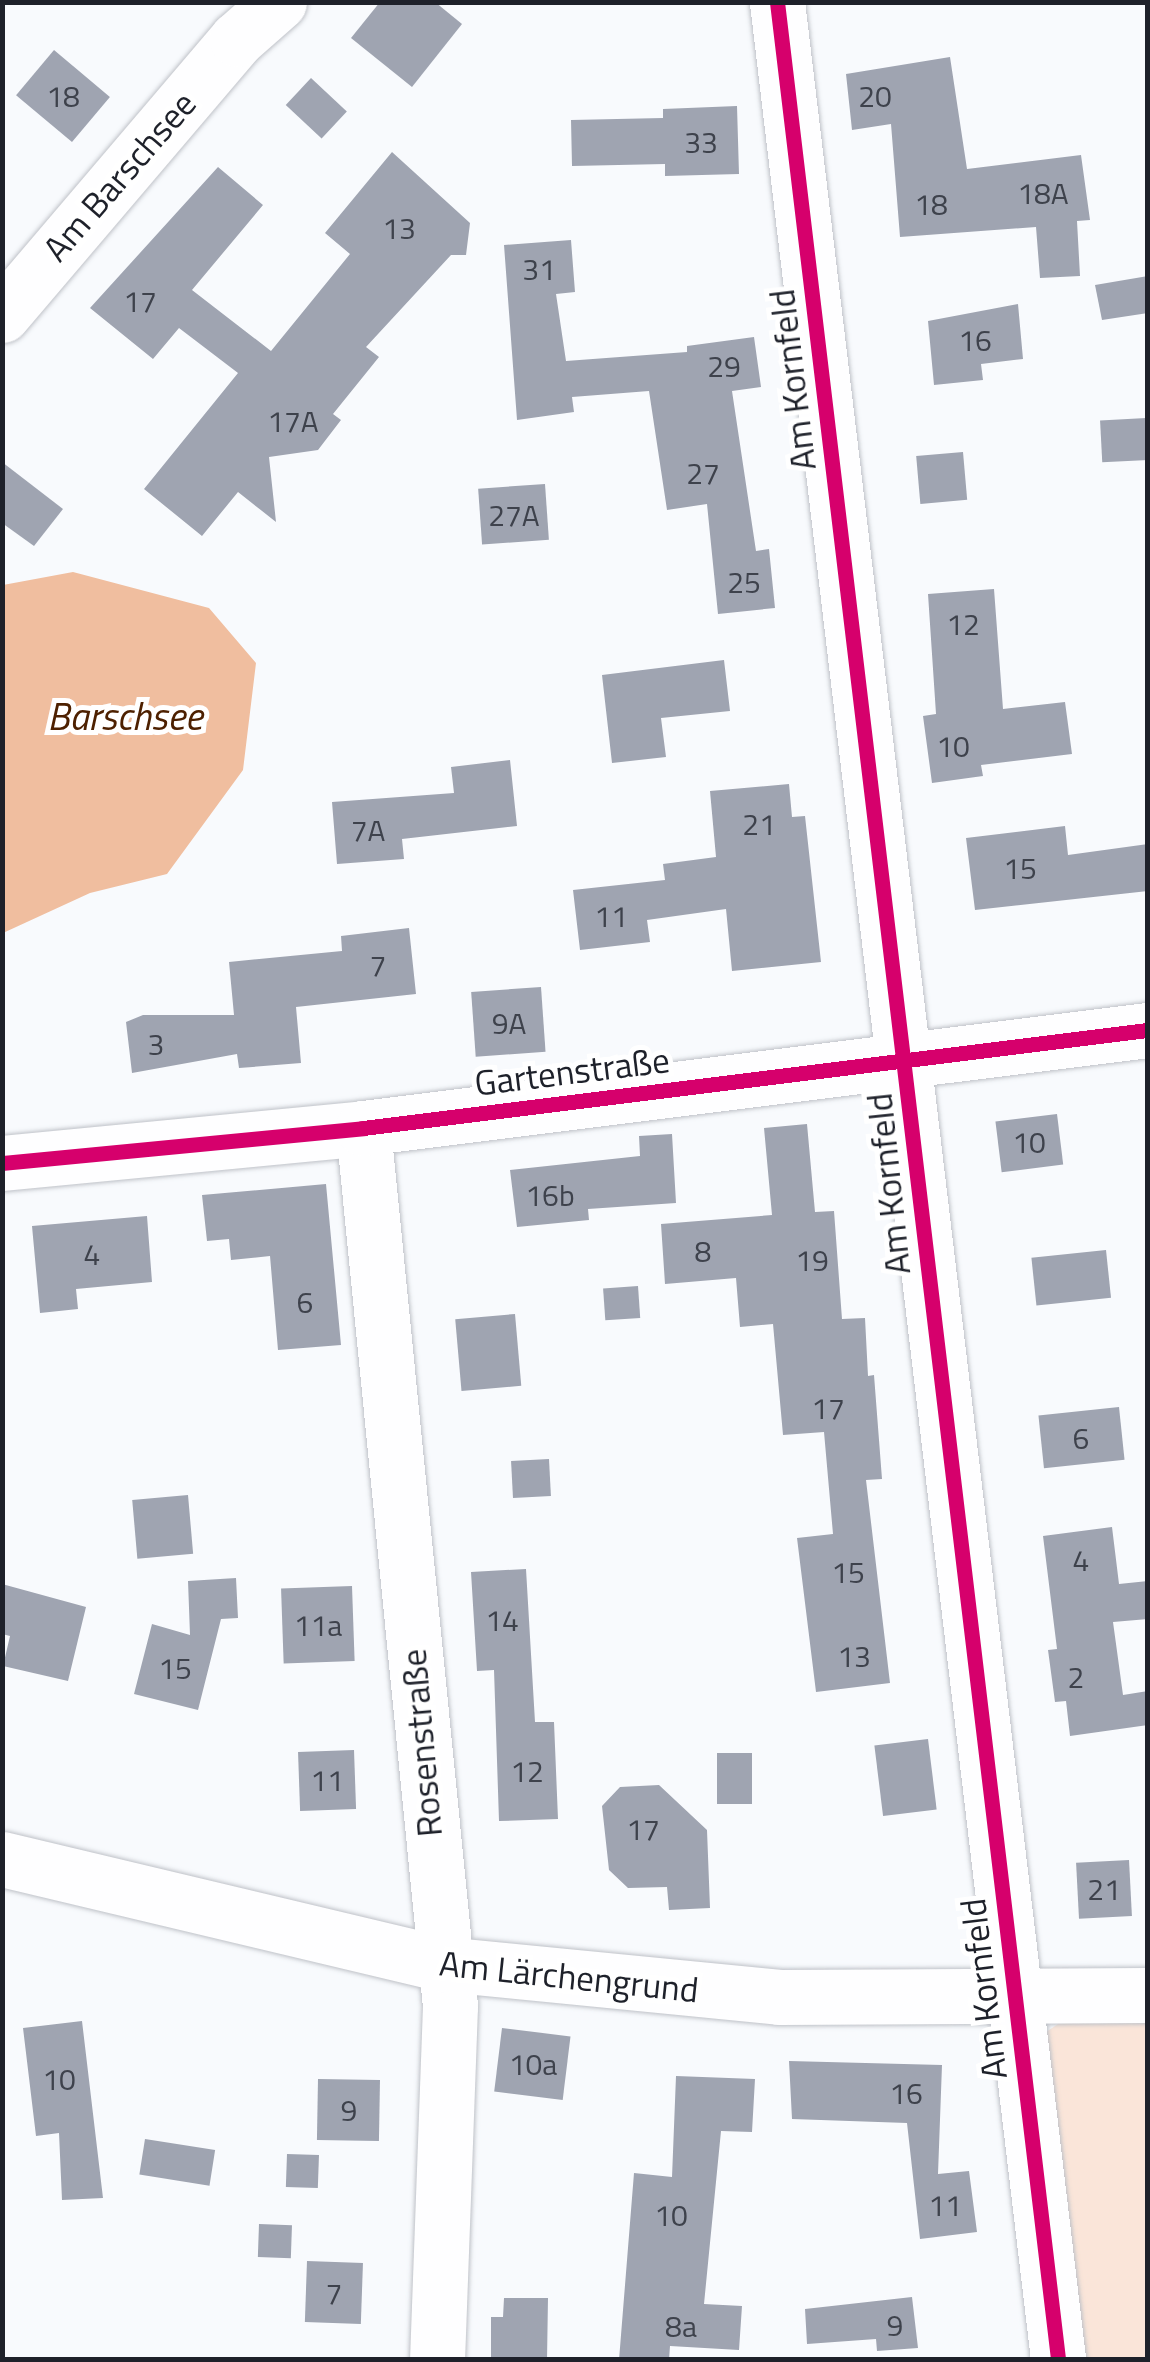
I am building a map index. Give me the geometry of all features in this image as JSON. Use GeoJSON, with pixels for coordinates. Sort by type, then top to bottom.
{"type":"FeatureCollection","features":[{"type":"Feature","properties":{"kind":"street","name":"Am Barschsee"},"geometry":{"type":"LineString","coordinates":[[2,315],[235,20],[279,2]]}},
{"type":"Feature","properties":{"kind":"street","name":"Am Kornfeld"},"geometry":{"type":"LineString","coordinates":[[776,2],[1058,2360]]}},
{"type":"Feature","properties":{"kind":"street","name":"Gartenstraße"},"geometry":{"type":"LineString","coordinates":[[2,1163],[363,1128],[1148,1030]]}},
{"type":"Feature","properties":{"kind":"street","name":"Rosenstraße"},"geometry":{"type":"LineString","coordinates":[[363,1128],[450,2006],[437,2360]]}},
{"type":"Feature","properties":{"kind":"street","name":"Am Lärchengrund"},"geometry":{"type":"LineString","coordinates":[[2,1859],[444,1964],[779,1997],[1148,1994]]}},
{"type":"Feature","properties":{"kind":"shaded area"},"geometry":{"type":"Polygon","coordinates":[[[1147,2012],[1147,2359],[1077,2359],[1040,2036],[1073,2014],[1147,2012]]]}},
{"type":"Feature","properties":{"kind":"water","name":"Barschsee"},"geometry":{"type":"Polygon","coordinates":[[[73,572],[209,608],[256,663],[243,770],[167,874],[90,893],[3,933],[3,585],[73,572]]]}},
{"type":"Feature","properties":{"kind":"building"},"geometry":{"type":"Polygon","coordinates":[[[380,2],[435,2],[462,24],[412,87],[351,38],[380,2]]]}},
{"type":"Feature","properties":{"kind":"building"},"geometry":{"type":"Polygon","coordinates":[[[54,50],[110,97],[72,142],[16,95],[54,50]]]}},
{"type":"Feature","properties":{"kind":"building"},"geometry":{"type":"Polygon","coordinates":[[[950,57],[967,169],[1081,155],[1090,220],[1077,221],[1080,276],[1040,278],[1036,227],[900,237],[891,124],[852,130],[846,74],[950,57]]]}},
{"type":"Feature","properties":{"kind":"building"},"geometry":{"type":"Polygon","coordinates":[[[311,78],[347,111],[322,138],[286,105],[311,78]]]}},
{"type":"Feature","properties":{"kind":"building"},"geometry":{"type":"Polygon","coordinates":[[[737,106],[739,174],[665,176],[665,164],[572,166],[571,120],[663,118],[663,109],[737,106]]]}},
{"type":"Feature","properties":{"kind":"building"},"geometry":{"type":"Polygon","coordinates":[[[392,152],[470,223],[466,255],[451,255],[366,347],[379,357],[333,414],[341,420],[318,450],[269,457],[276,522],[238,492],[202,536],[144,489],[238,373],[179,328],[153,359],[90,308],[218,167],[263,205],[192,290],[271,351],[350,254],[325,233],[392,152]]]}},
{"type":"Feature","properties":{"kind":"building"},"geometry":{"type":"Polygon","coordinates":[[[571,240],[575,292],[556,294],[566,361],[687,352],[687,346],[754,337],[761,387],[732,391],[756,551],[769,549],[775,608],[718,614],[707,504],[667,510],[649,391],[572,397],[574,412],[517,420],[504,245],[571,240]]]}},
{"type":"Feature","properties":{"kind":"building"},"geometry":{"type":"Polygon","coordinates":[[[1148,276],[1148,313],[1102,320],[1095,285],[1148,276]]]}},
{"type":"Feature","properties":{"kind":"building"},"geometry":{"type":"Polygon","coordinates":[[[1018,304],[1023,359],[981,364],[983,380],[934,385],[928,321],[1018,304]]]}},
{"type":"Feature","properties":{"kind":"building"},"geometry":{"type":"Polygon","coordinates":[[[1146,418],[1148,460],[1102,462],[1100,420],[1146,418]]]}},
{"type":"Feature","properties":{"kind":"building"},"geometry":{"type":"Polygon","coordinates":[[[963,452],[967,500],[920,504],[916,456],[963,452]]]}},
{"type":"Feature","properties":{"kind":"building"},"geometry":{"type":"Polygon","coordinates":[[[2,462],[63,509],[34,546],[2,523],[2,462]]]}},
{"type":"Feature","properties":{"kind":"building"},"geometry":{"type":"Polygon","coordinates":[[[545,484],[549,540],[482,545],[478,489],[545,484]]]}},
{"type":"Feature","properties":{"kind":"building"},"geometry":{"type":"Polygon","coordinates":[[[994,589],[1003,709],[1065,702],[1072,754],[981,765],[983,776],[932,783],[923,716],[936,714],[928,594],[994,589]]]}},
{"type":"Feature","properties":{"kind":"building"},"geometry":{"type":"Polygon","coordinates":[[[724,660],[730,711],[661,718],[666,757],[612,763],[602,675],[724,660]]]}},
{"type":"Feature","properties":{"kind":"building"},"geometry":{"type":"Polygon","coordinates":[[[510,760],[517,826],[402,839],[404,859],[337,864],[332,802],[454,793],[451,767],[510,760]]]}},
{"type":"Feature","properties":{"kind":"building"},"geometry":{"type":"Polygon","coordinates":[[[789,784],[792,817],[805,816],[821,962],[732,971],[726,909],[647,920],[650,942],[580,950],[573,890],[665,880],[663,864],[716,857],[710,791],[789,784]]]}},
{"type":"Feature","properties":{"kind":"building"},"geometry":{"type":"Polygon","coordinates":[[[1065,826],[1068,855],[1148,844],[1148,891],[975,910],[966,838],[1065,826]]]}},
{"type":"Feature","properties":{"kind":"building"},"geometry":{"type":"Polygon","coordinates":[[[409,928],[416,994],[296,1007],[301,1063],[239,1068],[237,1054],[132,1073],[126,1022],[143,1015],[234,1015],[229,962],[342,951],[341,936],[409,928]]]}},
{"type":"Feature","properties":{"kind":"building"},"geometry":{"type":"Polygon","coordinates":[[[541,987],[546,1052],[476,1057],[471,992],[541,987]]]}},
{"type":"Feature","properties":{"kind":"building"},"geometry":{"type":"Polygon","coordinates":[[[1057,1114],[1063,1165],[1002,1172],[995,1122],[1057,1114]]]}},
{"type":"Feature","properties":{"kind":"building"},"geometry":{"type":"Polygon","coordinates":[[[807,1124],[815,1212],[834,1211],[842,1319],[865,1318],[868,1376],[874,1375],[882,1479],[866,1480],[890,1683],[816,1692],[797,1538],[833,1534],[824,1432],[783,1435],[773,1324],[740,1327],[736,1278],[665,1284],[661,1224],[772,1215],[764,1128],[807,1124]]]}},
{"type":"Feature","properties":{"kind":"building"},"geometry":{"type":"Polygon","coordinates":[[[672,1134],[676,1203],[588,1209],[589,1220],[517,1227],[510,1170],[640,1156],[639,1136],[672,1134]]]}},
{"type":"Feature","properties":{"kind":"building"},"geometry":{"type":"Polygon","coordinates":[[[326,1184],[341,1345],[278,1350],[270,1256],[231,1260],[229,1239],[207,1241],[202,1195],[326,1184]]]}},
{"type":"Feature","properties":{"kind":"building"},"geometry":{"type":"Polygon","coordinates":[[[147,1216],[152,1282],[76,1289],[78,1309],[40,1313],[32,1226],[147,1216]]]}},
{"type":"Feature","properties":{"kind":"building"},"geometry":{"type":"Polygon","coordinates":[[[1106,1250],[1111,1298],[1036,1306],[1031,1258],[1106,1250]]]}},
{"type":"Feature","properties":{"kind":"building"},"geometry":{"type":"Polygon","coordinates":[[[638,1286],[640,1318],[605,1320],[603,1288],[638,1286]]]}},
{"type":"Feature","properties":{"kind":"building"},"geometry":{"type":"Polygon","coordinates":[[[515,1314],[521,1386],[462,1391],[455,1319],[515,1314]]]}},
{"type":"Feature","properties":{"kind":"building"},"geometry":{"type":"Polygon","coordinates":[[[1119,1407],[1125,1460],[1044,1468],[1038,1415],[1119,1407]]]}},
{"type":"Feature","properties":{"kind":"building"},"geometry":{"type":"Polygon","coordinates":[[[549,1459],[551,1496],[513,1498],[511,1461],[549,1459]]]}},
{"type":"Feature","properties":{"kind":"building"},"geometry":{"type":"Polygon","coordinates":[[[188,1495],[193,1554],[137,1559],[132,1500],[188,1495]]]}},
{"type":"Feature","properties":{"kind":"building"},"geometry":{"type":"Polygon","coordinates":[[[1112,1527],[1119,1584],[1148,1581],[1148,1619],[1113,1622],[1123,1695],[1148,1691],[1148,1725],[1070,1736],[1066,1701],[1055,1702],[1048,1650],[1057,1649],[1043,1536],[1112,1527]]]}},
{"type":"Feature","properties":{"kind":"building"},"geometry":{"type":"Polygon","coordinates":[[[526,1569],[535,1722],[554,1722],[558,1819],[499,1821],[494,1670],[477,1671],[471,1572],[526,1569]]]}},
{"type":"Feature","properties":{"kind":"building"},"geometry":{"type":"Polygon","coordinates":[[[236,1578],[238,1618],[221,1619],[198,1710],[134,1694],[152,1624],[190,1635],[188,1581],[236,1578]]]}},
{"type":"Feature","properties":{"kind":"building"},"geometry":{"type":"Polygon","coordinates":[[[2,1584],[86,1607],[68,1681],[3,1666],[10,1636],[2,1634],[2,1584]]]}},
{"type":"Feature","properties":{"kind":"building"},"geometry":{"type":"Polygon","coordinates":[[[352,1586],[355,1661],[284,1663],[281,1588],[352,1586]]]}},
{"type":"Feature","properties":{"kind":"building"},"geometry":{"type":"Polygon","coordinates":[[[928,1739],[937,1809],[883,1816],[874,1746],[928,1739]]]}},
{"type":"Feature","properties":{"kind":"building"},"geometry":{"type":"Polygon","coordinates":[[[354,1750],[356,1809],[300,1811],[298,1752],[354,1750]]]}},
{"type":"Feature","properties":{"kind":"building"},"geometry":{"type":"Polygon","coordinates":[[[717,1753],[752,1753],[752,1804],[717,1804],[717,1753]]]}},
{"type":"Feature","properties":{"kind":"building"},"geometry":{"type":"Polygon","coordinates":[[[659,1785],[707,1830],[710,1908],[669,1910],[667,1887],[628,1888],[609,1870],[602,1806],[620,1787],[659,1785]]]}},
{"type":"Feature","properties":{"kind":"building"},"geometry":{"type":"Polygon","coordinates":[[[1129,1860],[1132,1916],[1079,1919],[1076,1863],[1129,1860]]]}},
{"type":"Feature","properties":{"kind":"building"},"geometry":{"type":"Polygon","coordinates":[[[82,2021],[103,2198],[62,2200],[59,2133],[36,2136],[23,2028],[82,2021]]]}},
{"type":"Feature","properties":{"kind":"building"},"geometry":{"type":"Polygon","coordinates":[[[502,2028],[570,2036],[563,2100],[494,2092],[502,2028]]]}},
{"type":"Feature","properties":{"kind":"building"},"geometry":{"type":"Polygon","coordinates":[[[789,2061],[942,2065],[938,2174],[969,2171],[977,2232],[920,2239],[907,2123],[792,2119],[789,2061]]]}},
{"type":"Feature","properties":{"kind":"building"},"geometry":{"type":"Polygon","coordinates":[[[676,2076],[755,2079],[752,2132],[721,2131],[704,2304],[742,2306],[739,2350],[670,2346],[669,2360],[619,2360],[634,2173],[672,2177],[676,2076]]]}},
{"type":"Feature","properties":{"kind":"building"},"geometry":{"type":"Polygon","coordinates":[[[318,2079],[380,2080],[379,2141],[317,2140],[318,2079]]]}},
{"type":"Feature","properties":{"kind":"building"},"geometry":{"type":"Polygon","coordinates":[[[145,2139],[215,2150],[209,2186],[139,2175],[145,2139]]]}},
{"type":"Feature","properties":{"kind":"building"},"geometry":{"type":"Polygon","coordinates":[[[287,2154],[319,2155],[318,2188],[286,2187],[287,2154]]]}},
{"type":"Feature","properties":{"kind":"building"},"geometry":{"type":"Polygon","coordinates":[[[259,2224],[292,2225],[291,2258],[258,2257],[259,2224]]]}},
{"type":"Feature","properties":{"kind":"building"},"geometry":{"type":"Polygon","coordinates":[[[307,2261],[363,2263],[361,2324],[305,2322],[307,2261]]]}},
{"type":"Feature","properties":{"kind":"building"},"geometry":{"type":"Polygon","coordinates":[[[912,2297],[918,2348],[877,2351],[876,2339],[807,2344],[805,2309],[912,2297]]]}},
{"type":"Feature","properties":{"kind":"building"},"geometry":{"type":"Polygon","coordinates":[[[504,2298],[548,2298],[547,2360],[491,2360],[491,2317],[503,2317],[504,2298]]]}},
{"type":"Feature","properties":{"kind":"cycle path"},"geometry":{"type":"LineString","coordinates":[[777,2],[1058,2360]]}},
{"type":"Feature","properties":{"kind":"cycle path"},"geometry":{"type":"LineString","coordinates":[[2,1163],[363,1128],[1148,1030]]}}]}
